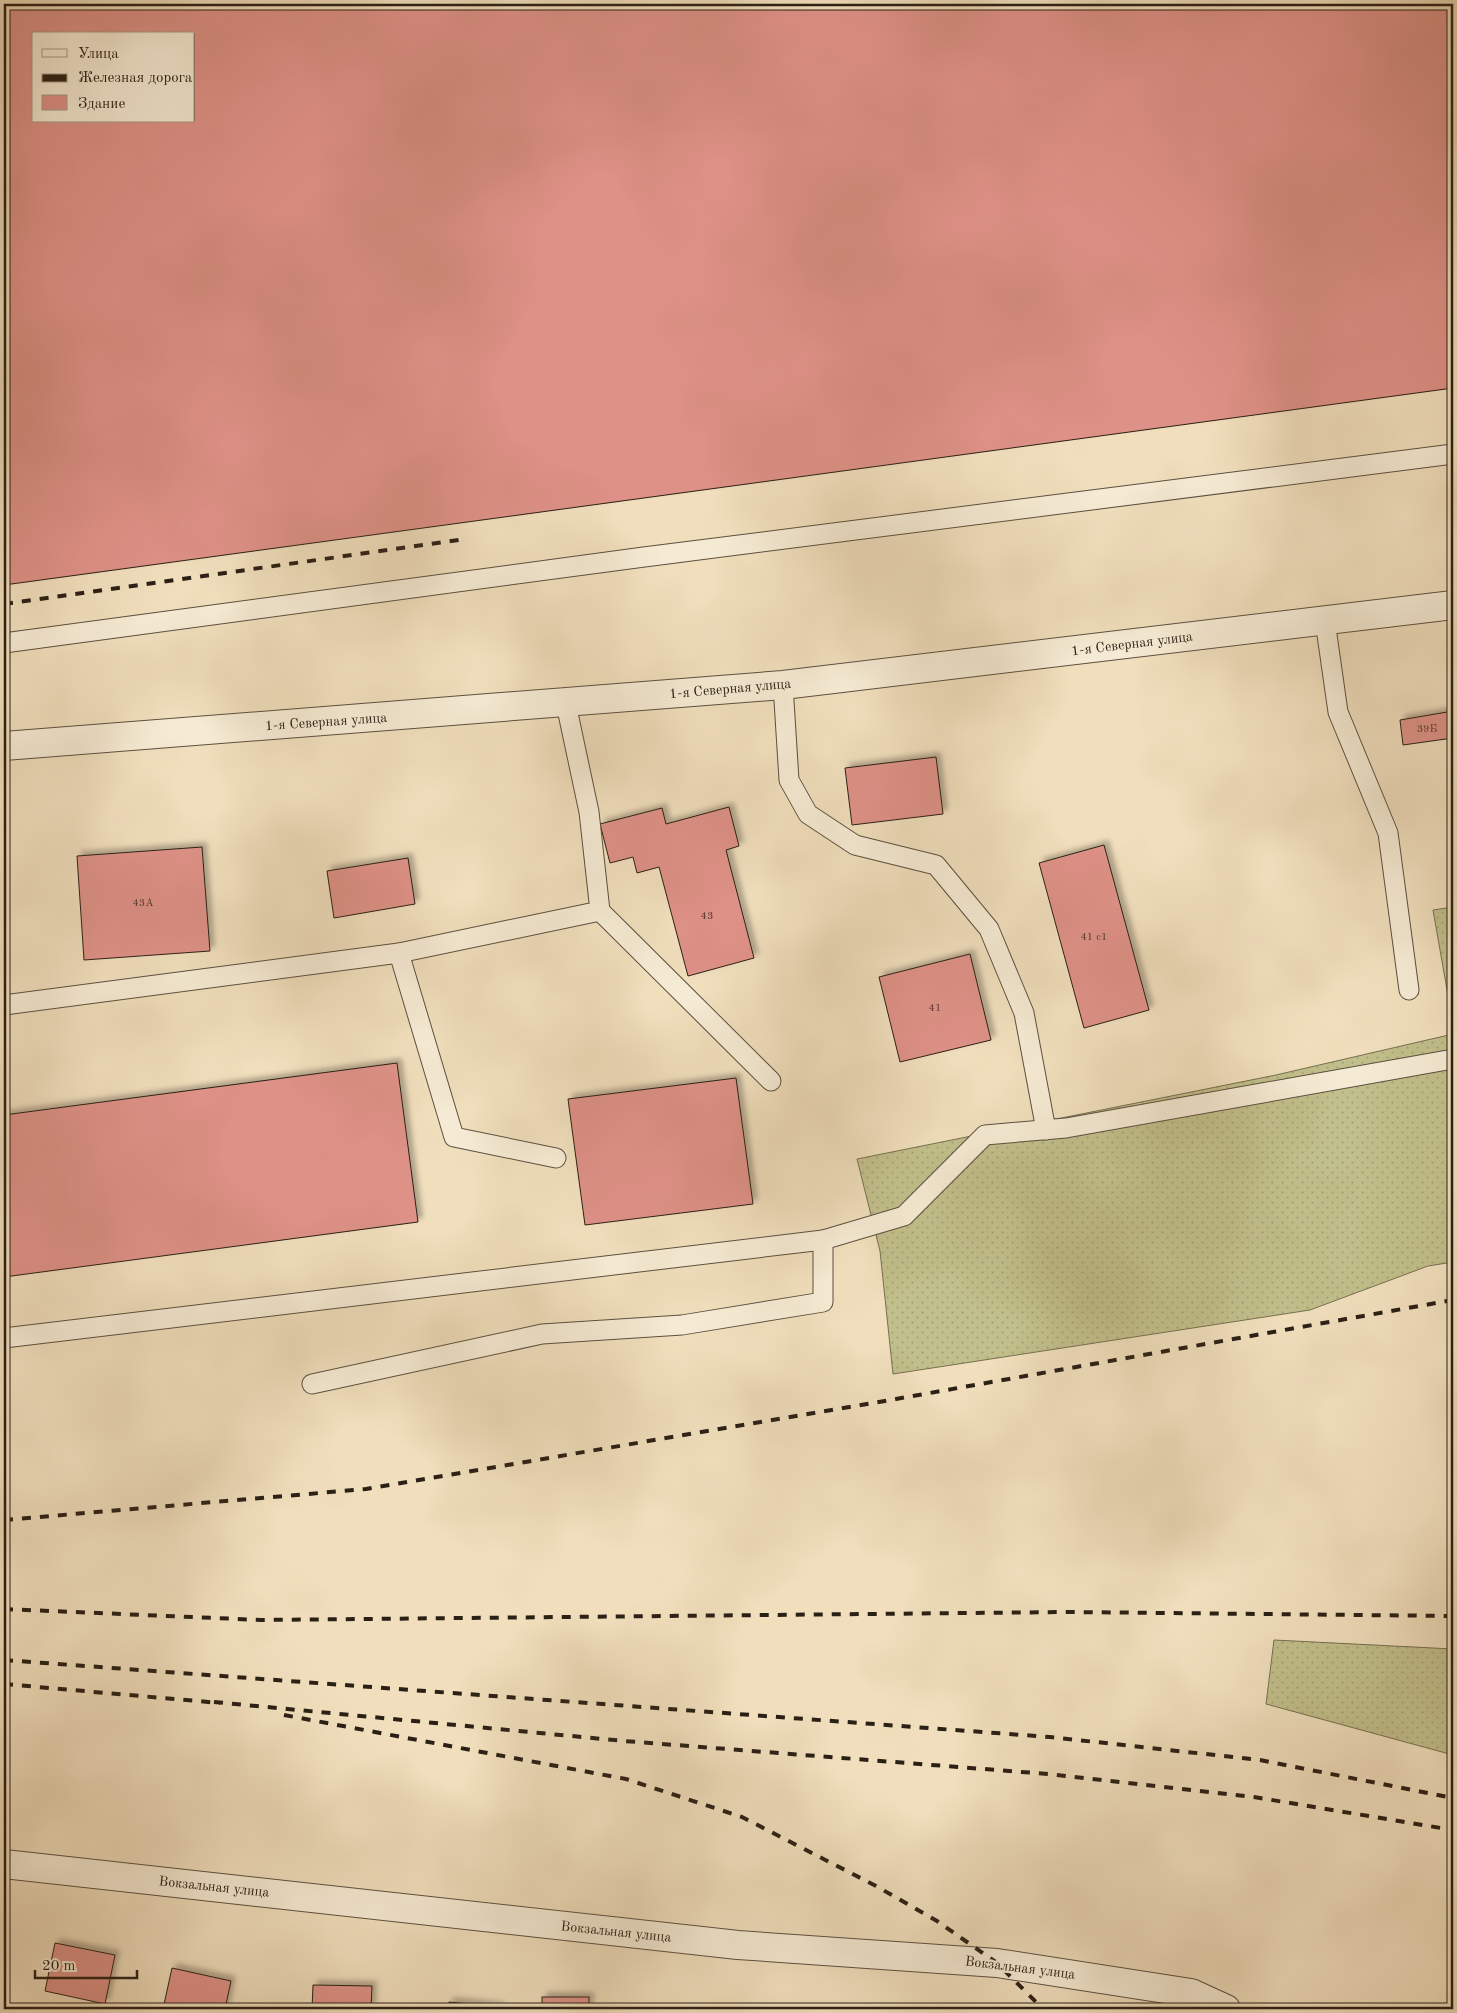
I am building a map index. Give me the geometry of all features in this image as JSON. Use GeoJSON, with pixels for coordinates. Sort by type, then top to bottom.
{"type":"FeatureCollection","features":[{"type":"Feature","properties":{"kind":"street","name":"1-я Северная улица"},"geometry":{"type":"LineString","coordinates":[[4,746],[566,704],[783,685],[1453,605]]}},
{"type":"Feature","properties":{"kind":"street","name":"Вокзальная улица"},"geometry":{"type":"LineString","coordinates":[[4,1864],[738,1945],[997,1963],[1191,1993],[1226,2009]]}},
{"type":"Feature","properties":{"kind":"lane"},"geometry":{"type":"LineString","coordinates":[[4,643],[644,557],[1453,454]]}},
{"type":"Feature","properties":{"kind":"lane"},"geometry":{"type":"LineString","coordinates":[[1325,621],[1338,712],[1388,833],[1409,990]]}},
{"type":"Feature","properties":{"kind":"lane"},"geometry":{"type":"LineString","coordinates":[[783,685],[790,780],[808,814],[855,844],[936,865],[989,929],[1024,1013],[1046,1130]]}},
{"type":"Feature","properties":{"kind":"lane"},"geometry":{"type":"LineString","coordinates":[[566,704],[589,812],[600,910],[770,1081]]}},
{"type":"Feature","properties":{"kind":"lane"},"geometry":{"type":"LineString","coordinates":[[4,1005],[399,953],[600,910]]}},
{"type":"Feature","properties":{"kind":"lane"},"geometry":{"type":"LineString","coordinates":[[399,953],[454,1137],[556,1158]]}},
{"type":"Feature","properties":{"kind":"lane"},"geometry":{"type":"LineString","coordinates":[[4,1338],[823,1240],[904,1216],[985,1135],[1046,1130],[1453,1059]]}},
{"type":"Feature","properties":{"kind":"lane"},"geometry":{"type":"LineString","coordinates":[[312,1384],[542,1334],[682,1325],[823,1302],[823,1240]]}},
{"type":"Feature","properties":{"kind":"shaded area"},"geometry":{"type":"Polygon","coordinates":[[[1453,907],[1453,1024],[1433,910],[1453,907]]]}},
{"type":"Feature","properties":{"kind":"shaded area"},"geometry":{"type":"Polygon","coordinates":[[[1453,1034],[1453,1262],[1428,1266],[1310,1310],[893,1374],[880,1251],[857,1159],[1276,1075],[1453,1034]]]}},
{"type":"Feature","properties":{"kind":"shaded area"},"geometry":{"type":"Polygon","coordinates":[[[1274,1640],[1453,1649],[1453,1755],[1266,1704],[1274,1640]]]}},
{"type":"Feature","properties":{"kind":"building"},"geometry":{"type":"Polygon","coordinates":[[[4,4],[1453,4],[1453,388],[4,585],[4,4]]]}},
{"type":"Feature","properties":{"kind":"building"},"geometry":{"type":"Polygon","coordinates":[[[1453,711],[1453,738],[1403,745],[1400,720],[1453,711]]]}},
{"type":"Feature","properties":{"kind":"building"},"geometry":{"type":"Polygon","coordinates":[[[936,757],[943,814],[852,825],[845,768],[936,757]]]}},
{"type":"Feature","properties":{"kind":"building"},"geometry":{"type":"Polygon","coordinates":[[[729,807],[739,846],[726,850],[754,958],[688,976],[659,867],[637,873],[633,857],[610,863],[600,824],[662,808],[666,824],[729,807]]]}},
{"type":"Feature","properties":{"kind":"building"},"geometry":{"type":"Polygon","coordinates":[[[1104,845],[1149,1010],[1084,1028],[1039,863],[1104,845]]]}},
{"type":"Feature","properties":{"kind":"building"},"geometry":{"type":"Polygon","coordinates":[[[202,847],[210,951],[84,960],[77,856],[202,847]]]}},
{"type":"Feature","properties":{"kind":"building"},"geometry":{"type":"Polygon","coordinates":[[[408,858],[415,904],[334,918],[327,871],[408,858]]]}},
{"type":"Feature","properties":{"kind":"building"},"geometry":{"type":"Polygon","coordinates":[[[970,954],[991,1040],[900,1062],[879,977],[970,954]]]}},
{"type":"Feature","properties":{"kind":"building"},"geometry":{"type":"Polygon","coordinates":[[[397,1063],[418,1222],[4,1277],[4,1115],[397,1063]]]}},
{"type":"Feature","properties":{"kind":"building"},"geometry":{"type":"Polygon","coordinates":[[[736,1078],[753,1204],[585,1225],[568,1099],[736,1078]]]}},
{"type":"Feature","properties":{"kind":"building"},"geometry":{"type":"Polygon","coordinates":[[[55,1943],[115,1955],[105,2004],[45,1991],[55,1943]]]}},
{"type":"Feature","properties":{"kind":"building"},"geometry":{"type":"Polygon","coordinates":[[[172,1968],[231,1981],[225,2009],[163,2009],[172,1968]]]}},
{"type":"Feature","properties":{"kind":"building"},"geometry":{"type":"Polygon","coordinates":[[[313,1985],[372,1986],[371,2009],[312,2009],[313,1985]]]}},
{"type":"Feature","properties":{"kind":"building"},"geometry":{"type":"Polygon","coordinates":[[[542,1997],[589,1997],[589,2009],[542,2009],[542,1997]]]}},
{"type":"Feature","properties":{"kind":"building"},"geometry":{"type":"Polygon","coordinates":[[[449,2002],[500,2007],[500,2009],[448,2009],[449,2002]]]}},
{"type":"Feature","properties":{"kind":"railway"},"geometry":{"type":"LineString","coordinates":[[4,604],[466,539]]}},
{"type":"Feature","properties":{"kind":"railway"},"geometry":{"type":"LineString","coordinates":[[4,1520],[366,1489],[896,1399],[1453,1300]]}},
{"type":"Feature","properties":{"kind":"railway"},"geometry":{"type":"LineString","coordinates":[[4,1609],[261,1620],[1069,1612],[1453,1616]]}},
{"type":"Feature","properties":{"kind":"railway"},"geometry":{"type":"LineString","coordinates":[[4,1660],[1050,1737],[1260,1760],[1453,1798]]}},
{"type":"Feature","properties":{"kind":"railway"},"geometry":{"type":"LineString","coordinates":[[4,1684],[220,1703]]}},
{"type":"Feature","properties":{"kind":"railway"},"geometry":{"type":"LineString","coordinates":[[214,1702],[624,1741],[1048,1774],[1254,1797],[1453,1830]]}},
{"type":"Feature","properties":{"kind":"railway"},"geometry":{"type":"LineString","coordinates":[[284,1715],[626,1779],[742,1817],[876,1886],[937,1921],[997,1963],[1043,2009]]}}]}
